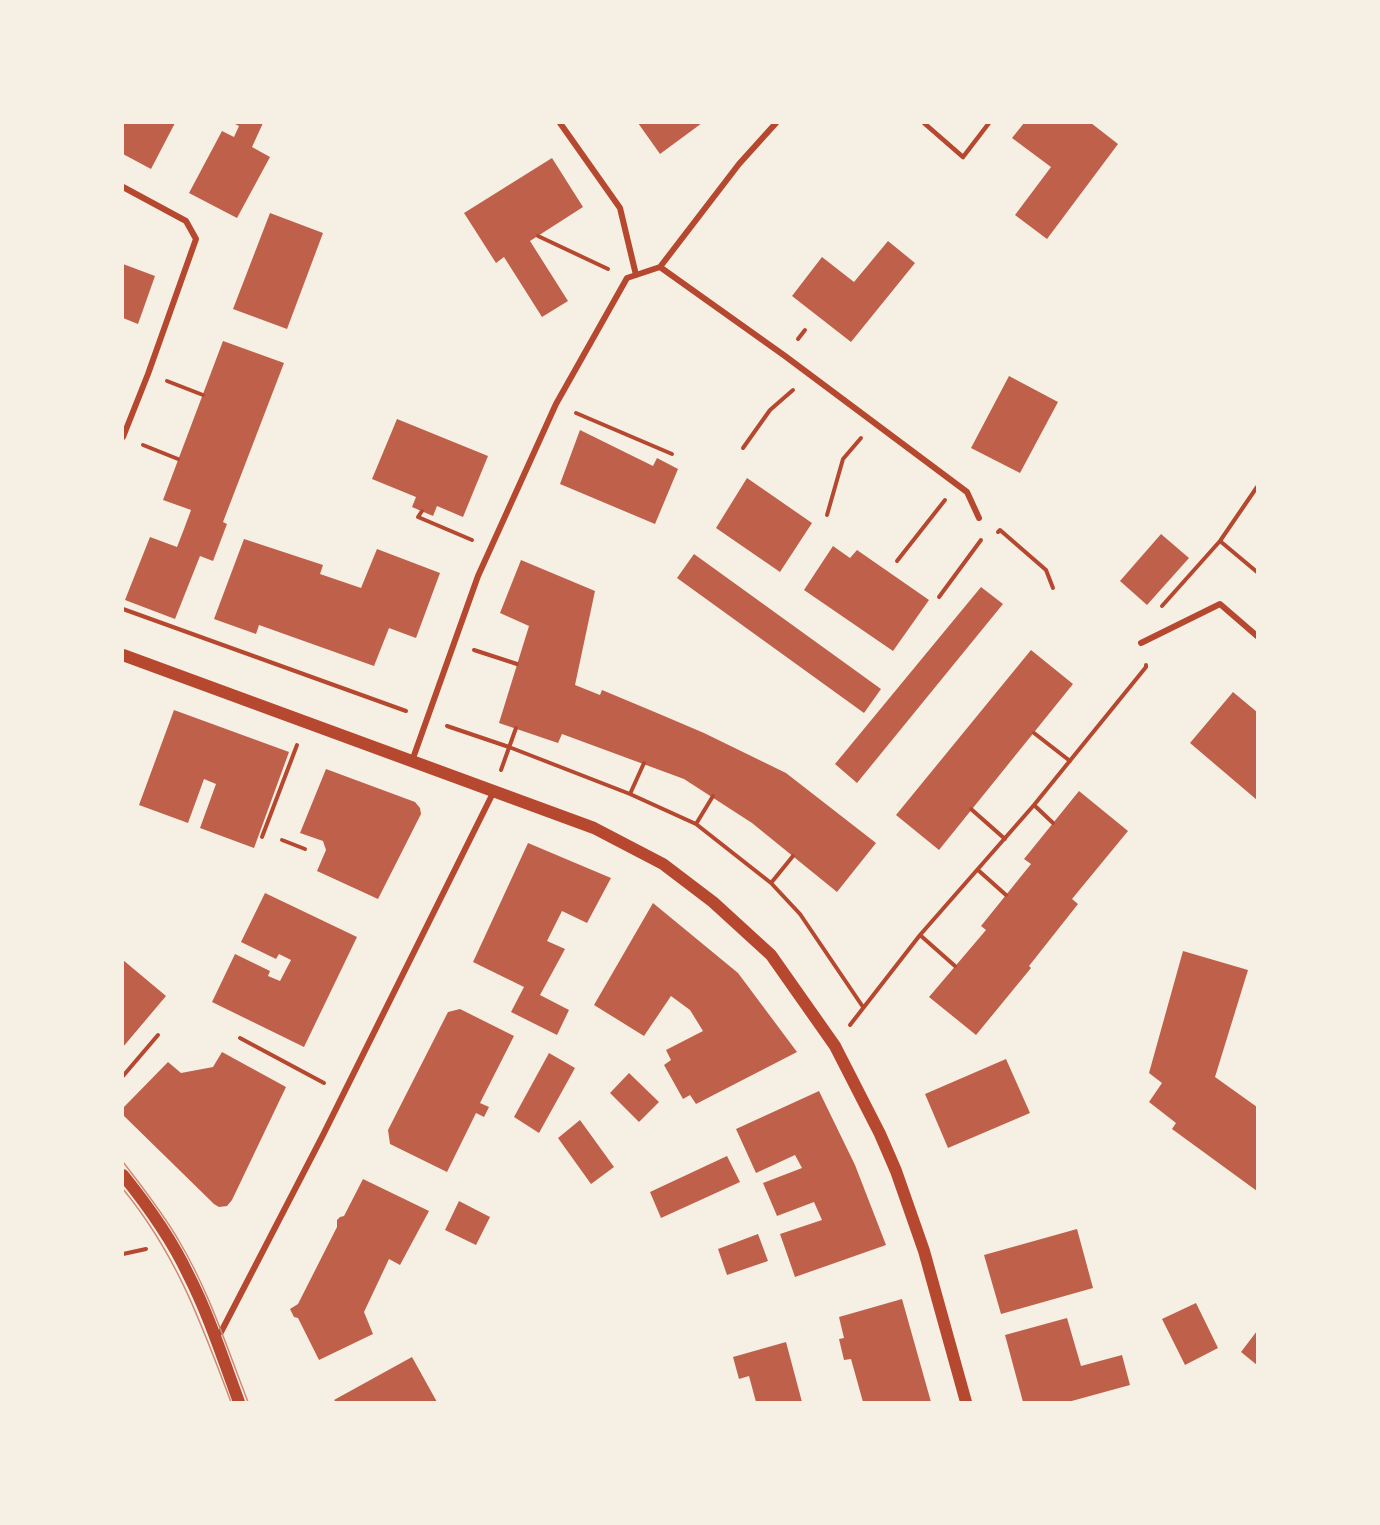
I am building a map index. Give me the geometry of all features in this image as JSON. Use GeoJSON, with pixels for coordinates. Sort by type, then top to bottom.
{"type":"FeatureCollection","features":[{"type":"Feature","properties":{"kind":"main road"},"geometry":{"type":"LineString","coordinates":[[123,655],[594,828],[663,864],[713,902],[771,955],[835,1046],[880,1134],[924,1251],[966,1402]]}},
{"type":"Feature","properties":{"kind":"main road"},"geometry":{"type":"LineString","coordinates":[[123,1175],[172,1243],[189,1274],[239,1402]]}},
{"type":"Feature","properties":{"kind":"street"},"geometry":{"type":"LineString","coordinates":[[560,123],[620,208],[636,274]]}},
{"type":"Feature","properties":{"kind":"street"},"geometry":{"type":"LineString","coordinates":[[412,761],[478,576],[556,404],[627,278],[660,267],[739,164],[776,123]]}},
{"type":"Feature","properties":{"kind":"street"},"geometry":{"type":"LineString","coordinates":[[123,187],[186,221],[196,239],[123,437]]}},
{"type":"Feature","properties":{"kind":"street"},"geometry":{"type":"LineString","coordinates":[[660,267],[804,370],[967,492],[979,518]]}},
{"type":"Feature","properties":{"kind":"street"},"geometry":{"type":"LineString","coordinates":[[1141,643],[1220,604],[1257,636]]}},
{"type":"Feature","properties":{"kind":"street"},"geometry":{"type":"LineString","coordinates":[[214,1336],[221,1332],[494,791]]}},
{"type":"Feature","properties":{"kind":"lane"},"geometry":{"type":"LineString","coordinates":[[924,123],[963,157],[989,123]]}},
{"type":"Feature","properties":{"kind":"path"},"geometry":{"type":"LineString","coordinates":[[538,236],[627,278]]}},
{"type":"Feature","properties":{"kind":"path"},"geometry":{"type":"LineString","coordinates":[[743,448],[770,411],[791,392],[804,370]]}},
{"type":"Feature","properties":{"kind":"path"},"geometry":{"type":"LineString","coordinates":[[148,374],[203,395]]}},
{"type":"Feature","properties":{"kind":"path"},"geometry":{"type":"LineString","coordinates":[[556,404],[672,454]]}},
{"type":"Feature","properties":{"kind":"path"},"geometry":{"type":"LineString","coordinates":[[827,515],[843,459],[873,422]]}},
{"type":"Feature","properties":{"kind":"path"},"geometry":{"type":"LineString","coordinates":[[134,442],[178,459]]}},
{"type":"Feature","properties":{"kind":"path"},"geometry":{"type":"LineString","coordinates":[[897,561],[957,485]]}},
{"type":"Feature","properties":{"kind":"path"},"geometry":{"type":"LineString","coordinates":[[835,1046],[920,935],[1034,805],[1146,667],[1140,630],[1220,541],[1257,487]]}},
{"type":"Feature","properties":{"kind":"path"},"geometry":{"type":"LineString","coordinates":[[422,511],[418,517],[491,548]]}},
{"type":"Feature","properties":{"kind":"path"},"geometry":{"type":"LineString","coordinates":[[1000,530],[1046,570],[1053,588]]}},
{"type":"Feature","properties":{"kind":"path"},"geometry":{"type":"LineString","coordinates":[[939,597],[984,537]]}},
{"type":"Feature","properties":{"kind":"path"},"geometry":{"type":"LineString","coordinates":[[1220,541],[1257,572]]}},
{"type":"Feature","properties":{"kind":"path"},"geometry":{"type":"LineString","coordinates":[[123,609],[509,747],[630,794],[696,824],[771,883],[800,914],[863,1008]]}},
{"type":"Feature","properties":{"kind":"path"},"geometry":{"type":"LineString","coordinates":[[454,644],[517,664]]}},
{"type":"Feature","properties":{"kind":"path"},"geometry":{"type":"LineString","coordinates":[[262,837],[305,723]]}},
{"type":"Feature","properties":{"kind":"path"},"geometry":{"type":"LineString","coordinates":[[494,791],[516,728]]}},
{"type":"Feature","properties":{"kind":"path"},"geometry":{"type":"LineString","coordinates":[[1034,733],[1070,761]]}},
{"type":"Feature","properties":{"kind":"path"},"geometry":{"type":"LineString","coordinates":[[630,794],[644,763]]}},
{"type":"Feature","properties":{"kind":"path"},"geometry":{"type":"LineString","coordinates":[[696,824],[713,796]]}},
{"type":"Feature","properties":{"kind":"path"},"geometry":{"type":"LineString","coordinates":[[1034,805],[1053,822]]}},
{"type":"Feature","properties":{"kind":"path"},"geometry":{"type":"LineString","coordinates":[[971,809],[1005,839]]}},
{"type":"Feature","properties":{"kind":"path"},"geometry":{"type":"LineString","coordinates":[[282,840],[305,849]]}},
{"type":"Feature","properties":{"kind":"path"},"geometry":{"type":"LineString","coordinates":[[771,883],[793,856]]}},
{"type":"Feature","properties":{"kind":"path"},"geometry":{"type":"LineString","coordinates":[[978,870],[1006,895]]}},
{"type":"Feature","properties":{"kind":"path"},"geometry":{"type":"LineString","coordinates":[[920,935],[955,966]]}},
{"type":"Feature","properties":{"kind":"path"},"geometry":{"type":"LineString","coordinates":[[123,1076],[158,1035]]}},
{"type":"Feature","properties":{"kind":"path"},"geometry":{"type":"LineString","coordinates":[[240,1038],[343,1093]]}},
{"type":"Feature","properties":{"kind":"building"},"geometry":{"type":"Polygon","coordinates":[[[123,123],[175,123],[151,169],[123,154],[123,123]]]}},
{"type":"Feature","properties":{"kind":"building"},"geometry":{"type":"Polygon","coordinates":[[[233,123],[263,123],[252,147],[270,157],[237,218],[189,193],[222,131],[234,137],[239,126],[233,123]]]}},
{"type":"Feature","properties":{"kind":"building"},"geometry":{"type":"Polygon","coordinates":[[[638,123],[702,123],[660,154],[638,123]]]}},
{"type":"Feature","properties":{"kind":"building"},"geometry":{"type":"Polygon","coordinates":[[[1024,123],[1091,123],[1118,144],[1047,239],[1015,215],[1051,167],[1012,138],[1024,123]]]}},
{"type":"Feature","properties":{"kind":"building"},"geometry":{"type":"Polygon","coordinates":[[[552,158],[583,207],[530,241],[568,301],[542,317],[504,257],[496,263],[464,213],[552,158]]]}},
{"type":"Feature","properties":{"kind":"building"},"geometry":{"type":"Polygon","coordinates":[[[270,213],[323,233],[287,329],[233,309],[270,213]]]}},
{"type":"Feature","properties":{"kind":"building"},"geometry":{"type":"Polygon","coordinates":[[[888,241],[915,263],[851,342],[792,296],[822,257],[854,282],[888,241]]]}},
{"type":"Feature","properties":{"kind":"building"},"geometry":{"type":"Polygon","coordinates":[[[123,264],[155,276],[138,324],[123,318],[123,264]]]}},
{"type":"Feature","properties":{"kind":"building"},"geometry":{"type":"Polygon","coordinates":[[[223,341],[284,363],[223,522],[227,524],[213,561],[200,556],[175,619],[125,600],[150,537],[177,547],[184,529],[191,510],[163,500],[223,341]]]}},
{"type":"Feature","properties":{"kind":"building"},"geometry":{"type":"Polygon","coordinates":[[[1009,376],[1058,402],[1020,473],[971,448],[1009,376]]]}},
{"type":"Feature","properties":{"kind":"building"},"geometry":{"type":"Polygon","coordinates":[[[397,419],[488,456],[463,517],[437,506],[433,516],[412,507],[416,497],[372,479],[397,419]]]}},
{"type":"Feature","properties":{"kind":"building"},"geometry":{"type":"Polygon","coordinates":[[[580,430],[653,466],[657,458],[678,469],[655,524],[560,484],[580,430]]]}},
{"type":"Feature","properties":{"kind":"building"},"geometry":{"type":"Polygon","coordinates":[[[747,478],[812,523],[780,572],[716,528],[747,478]]]}},
{"type":"Feature","properties":{"kind":"building"},"geometry":{"type":"Polygon","coordinates":[[[1161,534],[1189,558],[1147,605],[1120,581],[1161,534]]]}},
{"type":"Feature","properties":{"kind":"building"},"geometry":{"type":"Polygon","coordinates":[[[244,539],[323,565],[320,574],[361,588],[377,549],[440,573],[416,638],[389,628],[374,666],[259,625],[256,634],[214,619],[244,539]]]}},
{"type":"Feature","properties":{"kind":"building"},"geometry":{"type":"Polygon","coordinates":[[[833,546],[850,558],[857,550],[929,600],[893,651],[804,590],[833,546]]]}},
{"type":"Feature","properties":{"kind":"building"},"geometry":{"type":"Polygon","coordinates":[[[694,554],[881,689],[864,713],[677,578],[694,554]]]}},
{"type":"Feature","properties":{"kind":"building"},"geometry":{"type":"Polygon","coordinates":[[[521,560],[595,591],[575,685],[600,695],[602,690],[704,733],[786,773],[876,843],[837,892],[752,823],[684,779],[562,734],[558,743],[499,723],[529,626],[500,613],[521,560]]]}},
{"type":"Feature","properties":{"kind":"building"},"geometry":{"type":"Polygon","coordinates":[[[981,587],[1003,604],[857,783],[835,764],[981,587]]]}},
{"type":"Feature","properties":{"kind":"building"},"geometry":{"type":"Polygon","coordinates":[[[1031,650],[1073,684],[939,850],[896,815],[1031,650]]]}},
{"type":"Feature","properties":{"kind":"building"},"geometry":{"type":"Polygon","coordinates":[[[1233,692],[1257,712],[1257,800],[1190,743],[1233,692]]]}},
{"type":"Feature","properties":{"kind":"building"},"geometry":{"type":"Polygon","coordinates":[[[174,710],[289,752],[254,848],[200,828],[216,784],[204,779],[188,823],[139,805],[174,710]]]}},
{"type":"Feature","properties":{"kind":"building"},"geometry":{"type":"Polygon","coordinates":[[[326,769],[415,802],[420,808],[421,814],[378,899],[317,871],[326,850],[323,841],[300,833],[326,769]]]}},
{"type":"Feature","properties":{"kind":"building"},"geometry":{"type":"Polygon","coordinates":[[[1079,791],[1128,831],[1072,899],[1078,904],[1029,966],[1031,968],[976,1035],[929,997],[986,930],[981,926],[1031,864],[1024,859],[1079,791]]]}},
{"type":"Feature","properties":{"kind":"building"},"geometry":{"type":"Polygon","coordinates":[[[528,843],[611,878],[587,923],[562,911],[547,941],[565,949],[540,995],[569,1010],[557,1035],[511,1012],[524,987],[473,962],[528,843]]]}},
{"type":"Feature","properties":{"kind":"building"},"geometry":{"type":"Polygon","coordinates":[[[265,893],[357,937],[304,1047],[212,1002],[235,954],[270,971],[268,976],[280,981],[291,960],[279,954],[276,959],[241,942],[265,893]]]}},
{"type":"Feature","properties":{"kind":"building"},"geometry":{"type":"Polygon","coordinates":[[[653,903],[738,973],[797,1052],[696,1104],[690,1095],[683,1099],[664,1065],[671,1060],[666,1050],[703,1031],[690,1010],[671,996],[644,1036],[594,1005],[653,903]]]}},
{"type":"Feature","properties":{"kind":"building"},"geometry":{"type":"Polygon","coordinates":[[[1183,951],[1248,970],[1215,1077],[1257,1107],[1257,1191],[1172,1129],[1176,1123],[1149,1102],[1162,1083],[1149,1073],[1183,951]]]}},
{"type":"Feature","properties":{"kind":"building"},"geometry":{"type":"Polygon","coordinates":[[[123,960],[166,996],[123,1047],[123,960]]]}},
{"type":"Feature","properties":{"kind":"building"},"geometry":{"type":"Polygon","coordinates":[[[460,1009],[514,1036],[480,1103],[489,1107],[484,1117],[476,1113],[447,1172],[390,1144],[388,1130],[448,1012],[460,1009]]]}},
{"type":"Feature","properties":{"kind":"building"},"geometry":{"type":"Polygon","coordinates":[[[222,1052],[286,1087],[232,1200],[227,1206],[219,1207],[123,1115],[123,1108],[168,1062],[181,1073],[213,1067],[222,1052]]]}},
{"type":"Feature","properties":{"kind":"building"},"geometry":{"type":"Polygon","coordinates":[[[549,1053],[575,1068],[539,1133],[514,1117],[549,1053]]]}},
{"type":"Feature","properties":{"kind":"building"},"geometry":{"type":"Polygon","coordinates":[[[1006,1059],[1030,1113],[948,1148],[925,1094],[1006,1059]]]}},
{"type":"Feature","properties":{"kind":"building"},"geometry":{"type":"Polygon","coordinates":[[[629,1073],[659,1102],[639,1122],[610,1093],[629,1073]]]}},
{"type":"Feature","properties":{"kind":"building"},"geometry":{"type":"Polygon","coordinates":[[[819,1091],[855,1165],[886,1245],[795,1277],[780,1234],[822,1220],[814,1202],[777,1216],[763,1183],[802,1168],[795,1155],[756,1173],[736,1129],[819,1091]]]}},
{"type":"Feature","properties":{"kind":"building"},"geometry":{"type":"Polygon","coordinates":[[[580,1120],[614,1167],[591,1184],[558,1138],[580,1120]]]}},
{"type":"Feature","properties":{"kind":"building"},"geometry":{"type":"Polygon","coordinates":[[[727,1156],[740,1182],[661,1218],[650,1192],[727,1156]]]}},
{"type":"Feature","properties":{"kind":"building"},"geometry":{"type":"Polygon","coordinates":[[[363,1179],[429,1211],[400,1265],[389,1259],[364,1312],[373,1334],[319,1360],[298,1318],[294,1317],[290,1309],[298,1304],[337,1227],[337,1220],[344,1216],[363,1179]]]}},
{"type":"Feature","properties":{"kind":"building"},"geometry":{"type":"Polygon","coordinates":[[[459,1201],[490,1217],[476,1245],[445,1230],[459,1201]]]}},
{"type":"Feature","properties":{"kind":"building"},"geometry":{"type":"Polygon","coordinates":[[[1077,1229],[1093,1288],[1001,1314],[984,1255],[1077,1229]]]}},
{"type":"Feature","properties":{"kind":"building"},"geometry":{"type":"Polygon","coordinates":[[[758,1234],[768,1261],[727,1275],[718,1249],[758,1234]]]}},
{"type":"Feature","properties":{"kind":"building"},"geometry":{"type":"Polygon","coordinates":[[[902,1299],[931,1402],[863,1402],[851,1359],[844,1360],[839,1339],[844,1338],[839,1317],[902,1299]]]}},
{"type":"Feature","properties":{"kind":"building"},"geometry":{"type":"Polygon","coordinates":[[[1196,1303],[1218,1348],[1185,1365],[1162,1319],[1196,1303]]]}},
{"type":"Feature","properties":{"kind":"building"},"geometry":{"type":"Polygon","coordinates":[[[1067,1318],[1081,1366],[1122,1355],[1130,1385],[1068,1402],[1023,1402],[1005,1335],[1067,1318]]]}},
{"type":"Feature","properties":{"kind":"building"},"geometry":{"type":"Polygon","coordinates":[[[1257,1331],[1257,1365],[1241,1352],[1257,1331]]]}},
{"type":"Feature","properties":{"kind":"building"},"geometry":{"type":"Polygon","coordinates":[[[786,1342],[802,1402],[756,1402],[749,1376],[739,1379],[733,1357],[786,1342]]]}},
{"type":"Feature","properties":{"kind":"building"},"geometry":{"type":"Polygon","coordinates":[[[412,1357],[437,1402],[336,1402],[334,1400],[412,1357]]]}},
{"type":"Feature","properties":{"kind":"tram line"},"geometry":{"type":"LineString","coordinates":[[123,1162],[166,1220],[190,1260],[217,1320],[248,1402]]}},
{"type":"Feature","properties":{"kind":"tram line"},"geometry":{"type":"LineString","coordinates":[[123,1189],[142,1214],[173,1265],[198,1317],[231,1402]]}}]}
